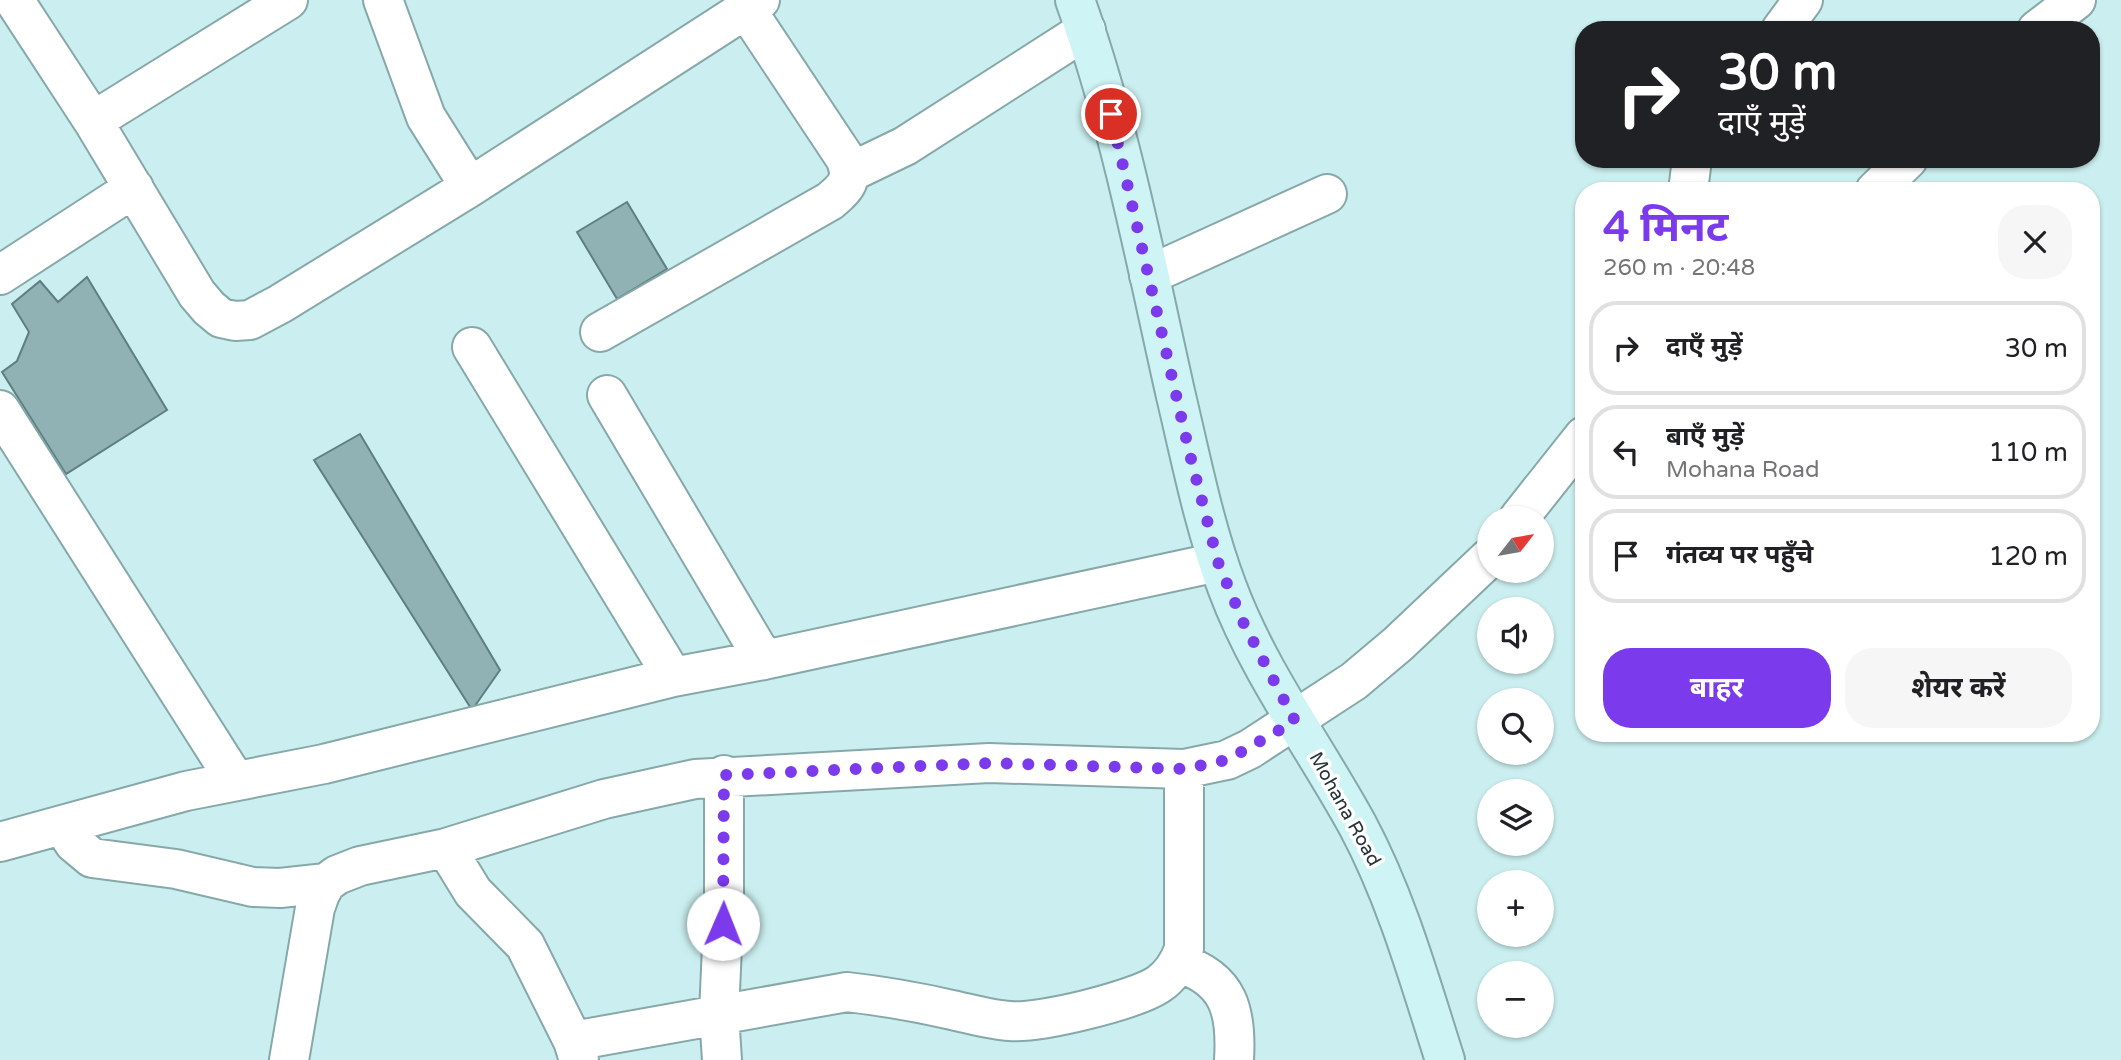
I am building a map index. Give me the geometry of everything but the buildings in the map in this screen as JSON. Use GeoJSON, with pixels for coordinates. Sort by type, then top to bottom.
{"type":"FeatureCollection","features":[{"type":"Feature","properties":{"kind":"street"},"geometry":{"type":"LineString","coordinates":[[13,0],[93,121],[197,293],[221,318],[235,321],[250,320],[281,304],[470,187],[753,5],[845,158],[851,172],[847,186],[830,201],[600,331]]}},
{"type":"Feature","properties":{"kind":"street"},"geometry":{"type":"LineString","coordinates":[[93,121],[288,0]]}},
{"type":"Feature","properties":{"kind":"street"},"geometry":{"type":"LineString","coordinates":[[383,0],[426,117],[470,187]]}},
{"type":"Feature","properties":{"kind":"street"},"geometry":{"type":"LineString","coordinates":[[1788,21],[1803,0]]}},
{"type":"Feature","properties":{"kind":"street"},"geometry":{"type":"LineString","coordinates":[[2049,21],[2076,0]]}},
{"type":"Feature","properties":{"kind":"street"},"geometry":{"type":"LineString","coordinates":[[851,172],[905,146],[1080,15]]}},
{"type":"Feature","properties":{"kind":"street","name":"Mohana Road"},"geometry":{"type":"LineString","coordinates":[[1080,15],[1125,167],[1190,455],[1218,562],[1243,622],[1295,721],[1358,827],[1379,873],[1414,963],[1445,1060]]}},
{"type":"Feature","properties":{"kind":"street"},"geometry":{"type":"LineString","coordinates":[[1884,182],[1899,168]]}},
{"type":"Feature","properties":{"kind":"street"},"geometry":{"type":"LineString","coordinates":[[0,275],[134,188]]}},
{"type":"Feature","properties":{"kind":"street"},"geometry":{"type":"LineString","coordinates":[[1149,275],[1327,194]]}},
{"type":"Feature","properties":{"kind":"street"},"geometry":{"type":"LineString","coordinates":[[472,347],[673,677]]}},
{"type":"Feature","properties":{"kind":"street"},"geometry":{"type":"LineString","coordinates":[[607,395],[764,660]]}},
{"type":"Feature","properties":{"kind":"street"},"geometry":{"type":"LineString","coordinates":[[0,410],[235,780]]}},
{"type":"Feature","properties":{"kind":"street"},"geometry":{"type":"LineString","coordinates":[[1529,506],[1575,447]]}},
{"type":"Feature","properties":{"kind":"street"},"geometry":{"type":"LineString","coordinates":[[0,842],[235,780],[324,764],[673,677],[764,660],[1218,562]]}},
{"type":"Feature","properties":{"kind":"street"},"geometry":{"type":"LineString","coordinates":[[62,825],[74,843],[92,858],[176,869],[254,887],[280,888],[326,883],[337,875],[360,866],[446,848],[661,784],[724,775],[989,763],[1184,769],[1227,760],[1295,721],[1372,667],[1477,569]]}},
{"type":"Feature","properties":{"kind":"street"},"geometry":{"type":"LineString","coordinates":[[446,848],[472,892],[524,945],[539,968],[576,1050],[719,1014],[847,992],[889,996],[1007,1021],[1028,1022],[1049,1019],[1143,992],[1159,984],[1179,963],[1186,932],[1184,769]]}},
{"type":"Feature","properties":{"kind":"street"},"geometry":{"type":"LineString","coordinates":[[722,1060],[719,1014],[724,775]]}},
{"type":"Feature","properties":{"kind":"street"},"geometry":{"type":"LineString","coordinates":[[289,1060],[315,908],[326,883]]}},
{"type":"Feature","properties":{"kind":"street"},"geometry":{"type":"LineString","coordinates":[[1179,963],[1204,973],[1223,990],[1233,1023],[1234,1060]]}},
{"type":"Feature","properties":{"kind":"route"},"geometry":{"type":"LineString","coordinates":[[723,924],[724,775],[989,763],[1184,769],[1227,760],[1295,721],[1243,622],[1218,562],[1190,455],[1111,114]]}}]}
